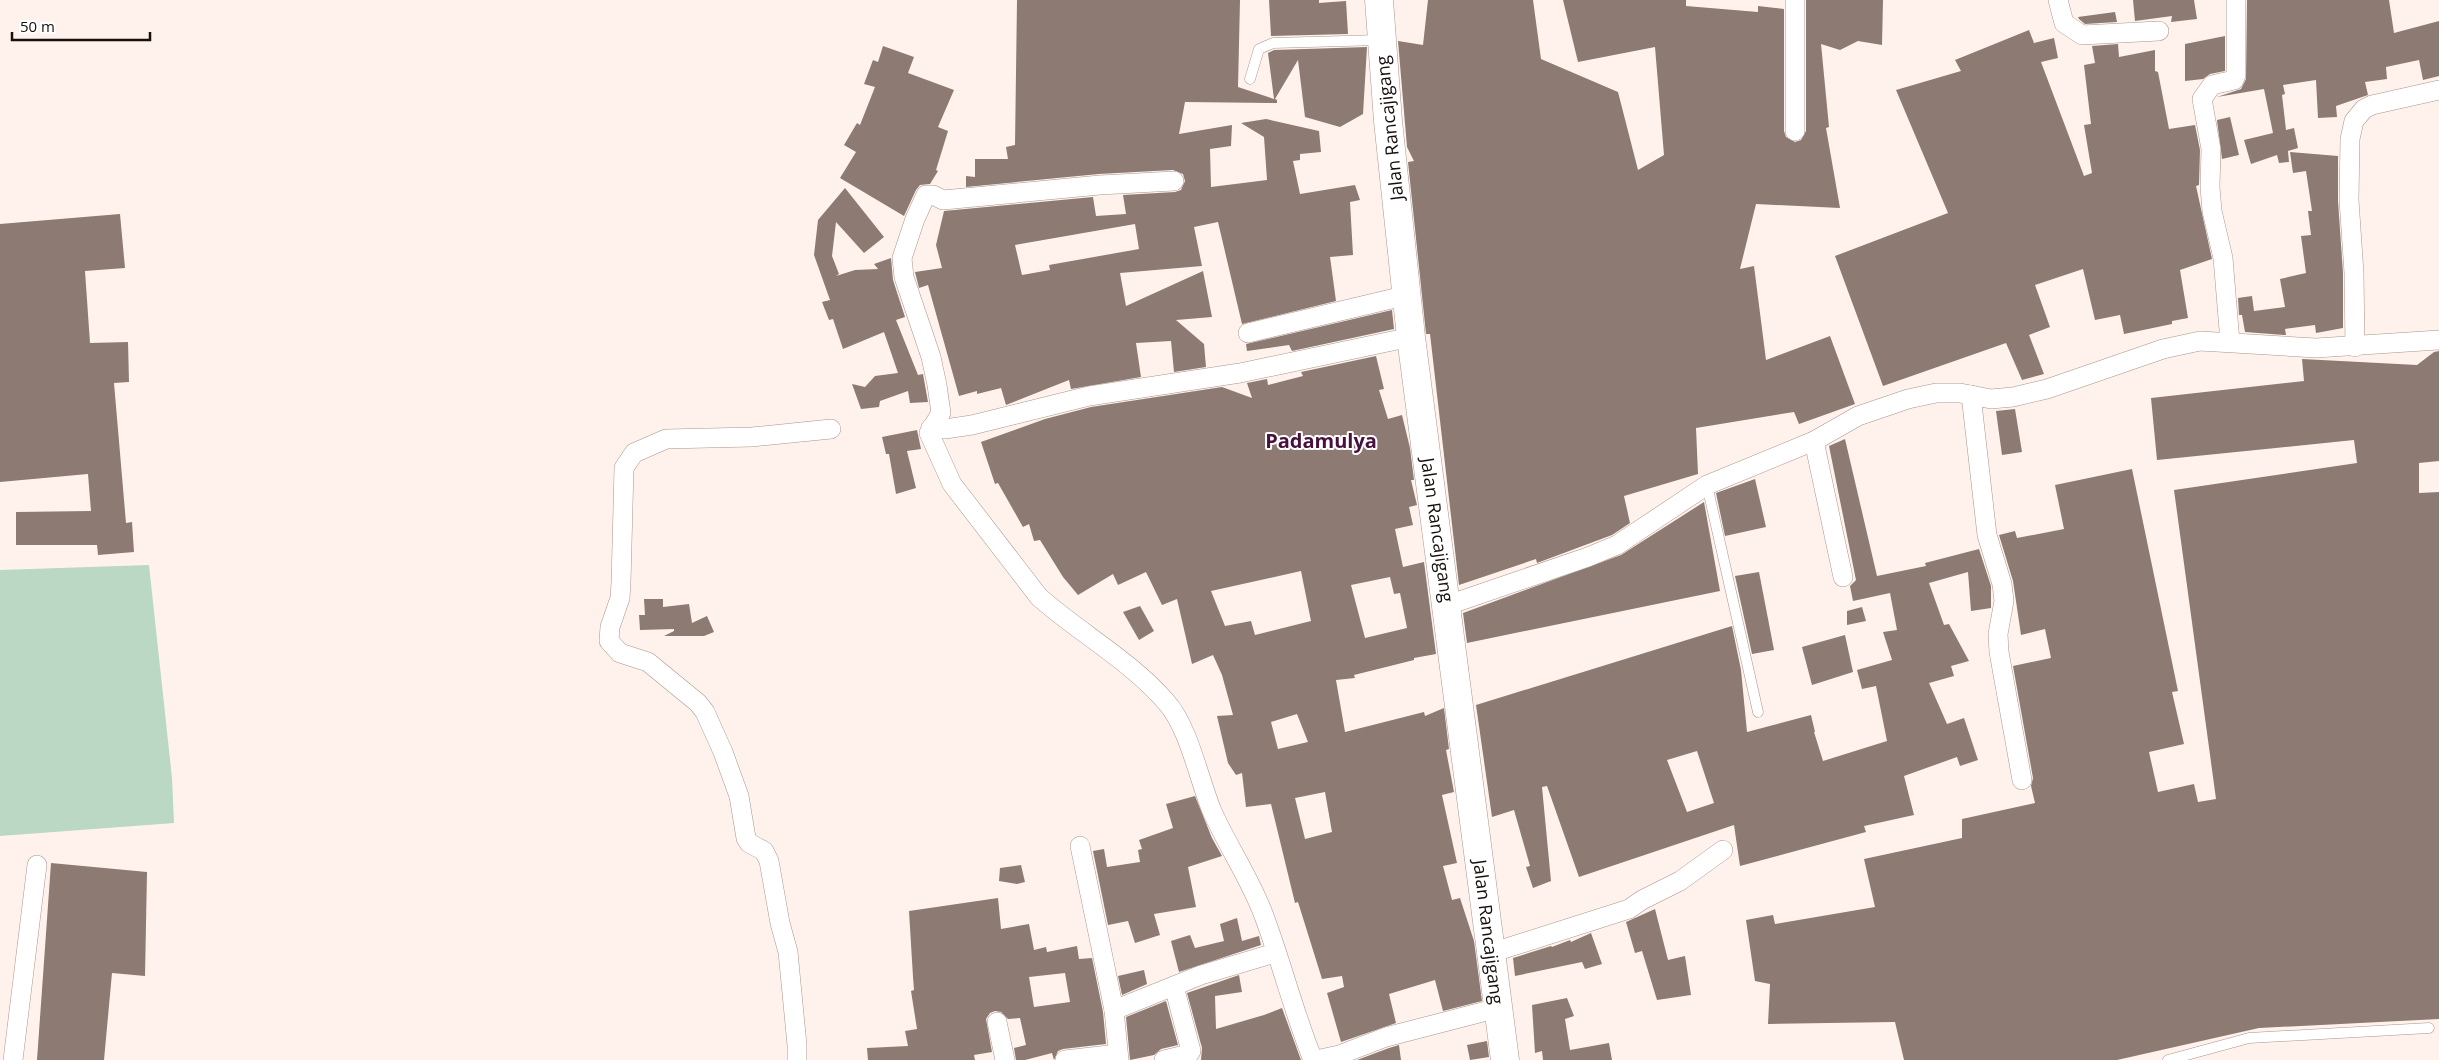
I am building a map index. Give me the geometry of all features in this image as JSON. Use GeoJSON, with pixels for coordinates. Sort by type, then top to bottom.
{"type":"FeatureCollection","features":[{"type":"Feature","properties":{"kind":"main road","name":"Jalan Rancajigang"},"geometry":{"type":"LineString","coordinates":[[1379,0],[1381,40],[1411,337],[1448,606],[1506,1060]]}},
{"type":"Feature","properties":{"kind":"street"},"geometry":{"type":"LineString","coordinates":[[1795,0],[1795,131]]}},
{"type":"Feature","properties":{"kind":"street"},"geometry":{"type":"LineString","coordinates":[[2058,0],[2064,23],[2082,35],[2159,30]]}},
{"type":"Feature","properties":{"kind":"street"},"geometry":{"type":"LineString","coordinates":[[2230,342],[2223,258],[2212,210],[2210,187],[2211,149],[2202,99],[2212,85],[2234,80],[2236,75],[2236,0]]}},
{"type":"Feature","properties":{"kind":"street"},"geometry":{"type":"LineString","coordinates":[[2355,346],[2354,273],[2349,200],[2350,140],[2354,121],[2364,109],[2372,105],[2439,90]]}},
{"type":"Feature","properties":{"kind":"street"},"geometry":{"type":"LineString","coordinates":[[1174,181],[938,198],[926,195],[915,219],[902,258],[906,284],[931,357],[937,385],[941,413],[929,433],[952,484],[1040,597],[1055,611],[1118,657],[1169,704],[1179,722],[1219,827],[1256,897],[1298,1024],[1324,1058],[1386,1037],[1498,1008]]}},
{"type":"Feature","properties":{"kind":"street"},"geometry":{"type":"LineString","coordinates":[[1248,333],[1408,295]]}},
{"type":"Feature","properties":{"kind":"street"},"geometry":{"type":"LineString","coordinates":[[931,428],[972,425],[1089,396],[1141,386],[1170,385],[1240,373],[1411,337]]}},
{"type":"Feature","properties":{"kind":"street"},"geometry":{"type":"LineString","coordinates":[[1448,606],[1588,558],[1617,545],[1707,485],[1814,440],[1858,416],[1908,399],[1936,393],[1971,395],[1991,399],[2014,397],[2047,389],[2163,349],[2200,341],[2316,348],[2439,340]]}},
{"type":"Feature","properties":{"kind":"street"},"geometry":{"type":"LineString","coordinates":[[1971,395],[1987,536],[2002,584],[2004,601],[1998,634],[1999,652],[2022,780]]}},
{"type":"Feature","properties":{"kind":"street"},"geometry":{"type":"LineString","coordinates":[[797,1060],[788,952],[780,923],[769,861],[764,851],[749,843],[746,838],[738,796],[711,724],[698,703],[648,662],[615,650],[609,640],[609,634],[620,598],[624,555],[624,468],[634,453],[647,446],[674,438],[736,438],[831,429]]}},
{"type":"Feature","properties":{"kind":"street"},"geometry":{"type":"LineString","coordinates":[[1814,440],[1843,577]]}},
{"type":"Feature","properties":{"kind":"street"},"geometry":{"type":"LineString","coordinates":[[1065,1060],[1118,1057],[1114,1010],[1080,846]]}},
{"type":"Feature","properties":{"kind":"street"},"geometry":{"type":"LineString","coordinates":[[1491,953],[1629,909],[1680,881],[1723,850]]}},
{"type":"Feature","properties":{"kind":"street"},"geometry":{"type":"LineString","coordinates":[[13,1060],[36,865]]}},
{"type":"Feature","properties":{"kind":"street"},"geometry":{"type":"LineString","coordinates":[[1114,1010],[1232,965],[1275,953]]}},
{"type":"Feature","properties":{"kind":"street"},"geometry":{"type":"LineString","coordinates":[[1164,1060],[1189,1054],[1191,1051],[1174,986]]}},
{"type":"Feature","properties":{"kind":"street"},"geometry":{"type":"LineString","coordinates":[[997,1022],[1005,1060]]}},
{"type":"Feature","properties":{"kind":"lane"},"geometry":{"type":"LineString","coordinates":[[1250,79],[1259,49],[1273,43],[1381,40]]}},
{"type":"Feature","properties":{"kind":"lane"},"geometry":{"type":"LineString","coordinates":[[1707,485],[1758,712]]}},
{"type":"Feature","properties":{"kind":"lane"},"geometry":{"type":"LineString","coordinates":[[2168,1060],[2249,1038],[2429,1028]]}},
{"type":"Feature","properties":{"kind":"green space"},"geometry":{"type":"Polygon","coordinates":[[[149,565],[172,778],[174,823],[0,836],[0,570],[149,565]]]}},
{"type":"Feature","properties":{"kind":"building"},"geometry":{"type":"Polygon","coordinates":[[[1017,0],[1240,0],[1238,87],[1274,99],[1268,53],[1274,50],[1367,47],[1363,114],[1340,127],[1305,117],[1298,60],[1275,99],[1277,103],[1185,102],[1179,134],[1232,125],[1231,146],[1210,149],[1211,187],[1267,180],[1264,137],[1241,123],[1266,119],[1319,131],[1321,152],[1300,154],[1300,160],[1293,161],[1300,194],[1355,185],[1360,200],[1350,202],[1353,255],[1330,257],[1336,301],[1242,324],[1218,222],[1194,227],[1202,266],[1120,273],[1126,306],[1203,271],[1212,317],[1176,320],[1204,344],[1206,367],[1174,372],[1171,341],[1136,343],[1141,377],[1071,389],[1069,380],[1006,405],[1001,388],[977,394],[977,391],[959,396],[928,285],[919,288],[915,272],[942,268],[936,245],[944,211],[1093,197],[1096,216],[1126,214],[1123,195],[1175,192],[1181,190],[1185,181],[1183,174],[1173,170],[1099,174],[966,187],[966,176],[975,177],[975,159],[1008,159],[1006,147],[1015,145],[1017,0]],[[1135,224],[1015,245],[1022,275],[1050,270],[1049,265],[1139,249],[1135,224]]]}},
{"type":"Feature","properties":{"kind":"building"},"geometry":{"type":"Polygon","coordinates":[[[1269,0],[1319,0],[1319,3],[1346,1],[1348,34],[1271,36],[1269,0]]]}},
{"type":"Feature","properties":{"kind":"building"},"geometry":{"type":"Polygon","coordinates":[[[1428,0],[1533,0],[1541,59],[1618,92],[1638,170],[1664,155],[1655,47],[1578,62],[1563,0],[1686,0],[1686,6],[1758,12],[1758,6],[1784,9],[1784,131],[1786,137],[1795,142],[1801,140],[1806,131],[1806,0],[1883,0],[1882,45],[1858,41],[1840,50],[1821,44],[1829,127],[1826,128],[1840,208],[1756,204],[1740,269],[1754,266],[1766,360],[1830,336],[1855,404],[1799,424],[1794,412],[1696,428],[1698,474],[1624,496],[1630,523],[1612,535],[1537,563],[1536,559],[1459,585],[1430,334],[1426,334],[1408,162],[1414,161],[1407,147],[1398,41],[1423,45],[1428,0]]]}},
{"type":"Feature","properties":{"kind":"building"},"geometry":{"type":"Polygon","coordinates":[[[2133,0],[2194,0],[2197,19],[2171,22],[2172,16],[2135,21],[2133,0]]]}},
{"type":"Feature","properties":{"kind":"building"},"geometry":{"type":"Polygon","coordinates":[[[2247,0],[2389,0],[2394,33],[2439,21],[2439,76],[2423,80],[2419,60],[2386,67],[2387,79],[2365,82],[2368,95],[2336,106],[2337,117],[2318,118],[2316,80],[2283,85],[2285,94],[2282,95],[2286,130],[2294,128],[2298,148],[2288,151],[2289,162],[2279,163],[2277,155],[2251,164],[2244,140],[2273,133],[2264,89],[2217,97],[2241,89],[2246,79],[2247,0]]]}},
{"type":"Feature","properties":{"kind":"building"},"geometry":{"type":"Polygon","coordinates":[[[2115,12],[2117,22],[2085,24],[2078,17],[2115,12]]]}},
{"type":"Feature","properties":{"kind":"building"},"geometry":{"type":"Polygon","coordinates":[[[2029,30],[2034,43],[2054,38],[2058,58],[2041,62],[2084,176],[2092,173],[2084,125],[2091,124],[2084,65],[2095,63],[2092,46],[2118,44],[2119,57],[2155,50],[2155,71],[2158,72],[2169,129],[2195,125],[2200,150],[2199,185],[2196,186],[2212,259],[2180,270],[2188,318],[2172,321],[2172,324],[2124,334],[2120,315],[2095,320],[2083,269],[2035,285],[2050,327],[2029,335],[2044,374],[2022,380],[2006,343],[1883,386],[1835,256],[1948,213],[1896,90],[1961,71],[1955,60],[2029,30]]]}},
{"type":"Feature","properties":{"kind":"building"},"geometry":{"type":"Polygon","coordinates":[[[2225,36],[2225,71],[2210,74],[2203,79],[2185,81],[2185,44],[2225,36]]]}},
{"type":"Feature","properties":{"kind":"building"},"geometry":{"type":"Polygon","coordinates":[[[883,46],[914,57],[908,73],[954,90],[938,127],[948,131],[936,170],[938,171],[930,184],[920,185],[916,190],[904,216],[840,178],[856,152],[844,145],[857,123],[860,125],[875,87],[864,84],[873,60],[878,62],[883,46]]]}},
{"type":"Feature","properties":{"kind":"building"},"geometry":{"type":"Polygon","coordinates":[[[2230,117],[2239,155],[2222,159],[2217,120],[2230,117]]]}},
{"type":"Feature","properties":{"kind":"building"},"geometry":{"type":"Polygon","coordinates":[[[2290,152],[2338,156],[2338,201],[2343,273],[2343,328],[2316,333],[2315,325],[2285,329],[2286,335],[2245,332],[2242,315],[2239,315],[2238,298],[2252,296],[2254,311],[2285,307],[2280,279],[2306,273],[2301,236],[2311,235],[2308,211],[2312,211],[2306,171],[2293,173],[2290,152]]]}},
{"type":"Feature","properties":{"kind":"building"},"geometry":{"type":"Polygon","coordinates":[[[845,188],[884,237],[864,253],[836,222],[832,256],[839,274],[836,276],[855,270],[878,269],[874,264],[891,258],[893,280],[905,317],[896,320],[918,375],[923,374],[928,402],[910,403],[908,391],[880,401],[879,407],[861,409],[852,384],[865,387],[875,376],[898,373],[884,332],[843,349],[833,319],[829,320],[822,302],[830,300],[814,255],[818,220],[845,188]]]}},
{"type":"Feature","properties":{"kind":"building"},"geometry":{"type":"Polygon","coordinates":[[[120,214],[125,268],[85,271],[90,343],[128,342],[129,382],[114,383],[126,523],[132,522],[134,552],[98,555],[97,545],[16,545],[16,512],[91,511],[88,474],[0,482],[0,224],[120,214]]]}},
{"type":"Feature","properties":{"kind":"building"},"geometry":{"type":"Polygon","coordinates":[[[1392,310],[1394,329],[1292,351],[1289,345],[1247,351],[1246,344],[1392,310]]]}},
{"type":"Feature","properties":{"kind":"building"},"geometry":{"type":"Polygon","coordinates":[[[2439,351],[2439,461],[2419,463],[2419,493],[2439,492],[2439,1019],[2259,1028],[2117,1060],[1904,1060],[1895,1022],[1768,1024],[1770,984],[1755,981],[1746,920],[1773,915],[1775,924],[1875,907],[1864,859],[1962,838],[1962,819],[2035,803],[2031,786],[2033,778],[2013,666],[2051,658],[2045,629],[2021,635],[2013,581],[1999,535],[2015,531],[2017,538],[2064,529],[2055,485],[2132,469],[2178,691],[2172,692],[2184,744],[2149,752],[2158,792],[2194,784],[2198,802],[2216,799],[2174,490],[2357,463],[2354,440],[2157,460],[2151,398],[2304,381],[2302,359],[2417,365],[2434,352],[2439,351]]]}},
{"type":"Feature","properties":{"kind":"building"},"geometry":{"type":"Polygon","coordinates":[[[1376,356],[1384,389],[1379,390],[1388,419],[1402,415],[1410,448],[1414,480],[1411,480],[1417,505],[1409,507],[1413,525],[1395,529],[1403,567],[1424,562],[1436,654],[1414,658],[1414,660],[1354,675],[1355,678],[1336,680],[1345,732],[1424,712],[1425,716],[1444,708],[1449,749],[1446,750],[1454,792],[1442,795],[1457,863],[1443,866],[1452,900],[1460,898],[1474,941],[1482,1001],[1443,1011],[1435,980],[1389,994],[1396,1023],[1341,1042],[1327,993],[1344,987],[1342,976],[1322,979],[1298,902],[1295,903],[1271,804],[1246,807],[1242,773],[1236,775],[1228,763],[1217,716],[1233,715],[1222,675],[1213,655],[1192,664],[1177,599],[1162,605],[1146,572],[1118,585],[1113,574],[1078,595],[1063,577],[1040,540],[1034,541],[1029,524],[1023,527],[998,483],[995,484],[981,442],[1045,419],[1091,407],[1222,387],[1252,398],[1247,383],[1267,379],[1268,385],[1303,376],[1301,372],[1376,356]],[[1301,571],[1211,591],[1225,626],[1251,621],[1255,635],[1311,621],[1301,571]],[[1390,577],[1351,585],[1365,638],[1407,628],[1400,593],[1394,594],[1390,577]],[[1297,714],[1271,722],[1278,749],[1308,742],[1297,714]],[[1325,792],[1295,798],[1305,839],[1332,832],[1325,792]]]}},
{"type":"Feature","properties":{"kind":"building"},"geometry":{"type":"Polygon","coordinates":[[[2015,409],[2022,452],[2002,455],[1996,411],[2015,409]]]}},
{"type":"Feature","properties":{"kind":"building"},"geometry":{"type":"Polygon","coordinates":[[[917,430],[921,449],[907,451],[916,488],[896,494],[889,454],[886,454],[882,437],[917,430]]]}},
{"type":"Feature","properties":{"kind":"building"},"geometry":{"type":"Polygon","coordinates":[[[1845,439],[1877,576],[1926,566],[1925,563],[1979,549],[1991,586],[1991,608],[1971,611],[1968,572],[1929,583],[1944,625],[1949,624],[1969,661],[1951,666],[1954,676],[1929,683],[1947,724],[1964,718],[1978,760],[1960,766],[1957,757],[1904,776],[1914,815],[1864,826],[1866,832],[1740,866],[1734,825],[1579,877],[1547,786],[1542,787],[1551,881],[1533,888],[1526,867],[1530,866],[1514,810],[1492,817],[1476,705],[1732,626],[1741,670],[1747,732],[1811,715],[1823,761],[1887,741],[1876,686],[1862,689],[1857,670],[1892,660],[1883,632],[1897,630],[1890,593],[1853,601],[1850,586],[1856,580],[1829,446],[1845,439]],[[1697,751],[1667,760],[1687,812],[1714,803],[1697,751]]]}},
{"type":"Feature","properties":{"kind":"building"},"geometry":{"type":"Polygon","coordinates":[[[1755,479],[1766,527],[1725,536],[1716,493],[1755,479]]]}},
{"type":"Feature","properties":{"kind":"building"},"geometry":{"type":"Polygon","coordinates":[[[1704,502],[1720,591],[1467,643],[1463,613],[1621,555],[1704,502]]]}},
{"type":"Feature","properties":{"kind":"building"},"geometry":{"type":"Polygon","coordinates":[[[1759,572],[1774,650],[1752,654],[1735,576],[1759,572]]]}},
{"type":"Feature","properties":{"kind":"building"},"geometry":{"type":"Polygon","coordinates":[[[644,599],[663,599],[663,607],[689,604],[692,623],[707,616],[714,632],[704,636],[664,636],[674,631],[674,629],[640,630],[639,615],[645,615],[644,599]]]}},
{"type":"Feature","properties":{"kind":"building"},"geometry":{"type":"Polygon","coordinates":[[[1140,606],[1154,631],[1139,640],[1123,612],[1140,606]]]}},
{"type":"Feature","properties":{"kind":"building"},"geometry":{"type":"Polygon","coordinates":[[[1862,607],[1866,621],[1847,625],[1847,611],[1862,607]]]}},
{"type":"Feature","properties":{"kind":"building"},"geometry":{"type":"Polygon","coordinates":[[[1845,635],[1853,672],[1812,685],[1802,647],[1845,635]]]}},
{"type":"Feature","properties":{"kind":"building"},"geometry":{"type":"Polygon","coordinates":[[[1195,796],[1212,838],[1222,856],[1188,867],[1196,907],[1154,914],[1160,935],[1135,943],[1128,921],[1108,925],[1093,851],[1104,849],[1107,867],[1140,862],[1138,850],[1142,849],[1139,840],[1173,828],[1166,804],[1195,796]]]}},
{"type":"Feature","properties":{"kind":"building"},"geometry":{"type":"Polygon","coordinates":[[[51,863],[147,872],[145,976],[112,973],[104,1060],[37,1060],[51,863]]]}},
{"type":"Feature","properties":{"kind":"building"},"geometry":{"type":"Polygon","coordinates":[[[1021,865],[1025,882],[1017,884],[999,881],[1000,868],[1021,865]]]}},
{"type":"Feature","properties":{"kind":"building"},"geometry":{"type":"Polygon","coordinates":[[[998,898],[1001,929],[1029,924],[1034,950],[1046,947],[1047,952],[1077,946],[1079,959],[1092,958],[1103,1012],[1106,1044],[1063,1049],[1058,1051],[1054,1060],[1052,1053],[1025,1060],[1016,1060],[1014,1048],[1026,1045],[1020,1018],[1008,1019],[1001,1012],[995,1011],[990,1013],[986,1019],[992,1052],[974,1055],[975,1060],[868,1060],[867,1048],[908,1046],[905,1031],[917,1029],[911,991],[914,990],[909,911],[998,898]],[[1065,973],[1029,977],[1034,1007],[1070,1002],[1065,973]]]}},
{"type":"Feature","properties":{"kind":"building"},"geometry":{"type":"Polygon","coordinates":[[[1655,909],[1668,960],[1685,956],[1691,995],[1657,1000],[1642,951],[1635,953],[1626,922],[1655,909]]]}},
{"type":"Feature","properties":{"kind":"building"},"geometry":{"type":"Polygon","coordinates":[[[1237,918],[1242,941],[1259,936],[1261,945],[1179,972],[1171,941],[1190,935],[1195,948],[1224,941],[1220,924],[1237,918]]]}},
{"type":"Feature","properties":{"kind":"building"},"geometry":{"type":"Polygon","coordinates":[[[1591,933],[1602,964],[1585,969],[1582,962],[1515,976],[1513,958],[1570,940],[1571,942],[1591,933]]]}},
{"type":"Feature","properties":{"kind":"building"},"geometry":{"type":"Polygon","coordinates":[[[1144,970],[1147,984],[1122,995],[1118,976],[1144,970]]]}},
{"type":"Feature","properties":{"kind":"building"},"geometry":{"type":"Polygon","coordinates":[[[1239,975],[1242,992],[1215,996],[1216,1029],[1282,1008],[1301,1060],[1201,1060],[1202,1048],[1187,993],[1239,975]]]}},
{"type":"Feature","properties":{"kind":"building"},"geometry":{"type":"Polygon","coordinates":[[[1567,998],[1574,1016],[1565,1019],[1570,1050],[1609,1043],[1612,1060],[1543,1060],[1542,1051],[1535,1053],[1532,1005],[1567,998]]]}},
{"type":"Feature","properties":{"kind":"building"},"geometry":{"type":"Polygon","coordinates":[[[1166,1001],[1178,1045],[1161,1049],[1154,1055],[1130,1060],[1126,1017],[1166,1001]]]}},
{"type":"Feature","properties":{"kind":"building"},"geometry":{"type":"Polygon","coordinates":[[[1487,1041],[1489,1057],[1470,1060],[1467,1045],[1487,1041]]]}},
{"type":"Feature","properties":{"kind":"building"},"geometry":{"type":"Polygon","coordinates":[[[1399,1045],[1401,1060],[1357,1060],[1389,1048],[1399,1045]]]}},
{"type":"Feature","properties":{"kind":"district","name":"Padamulya"},"geometry":{"type":"Point","coordinates":[1321,441]}}]}
